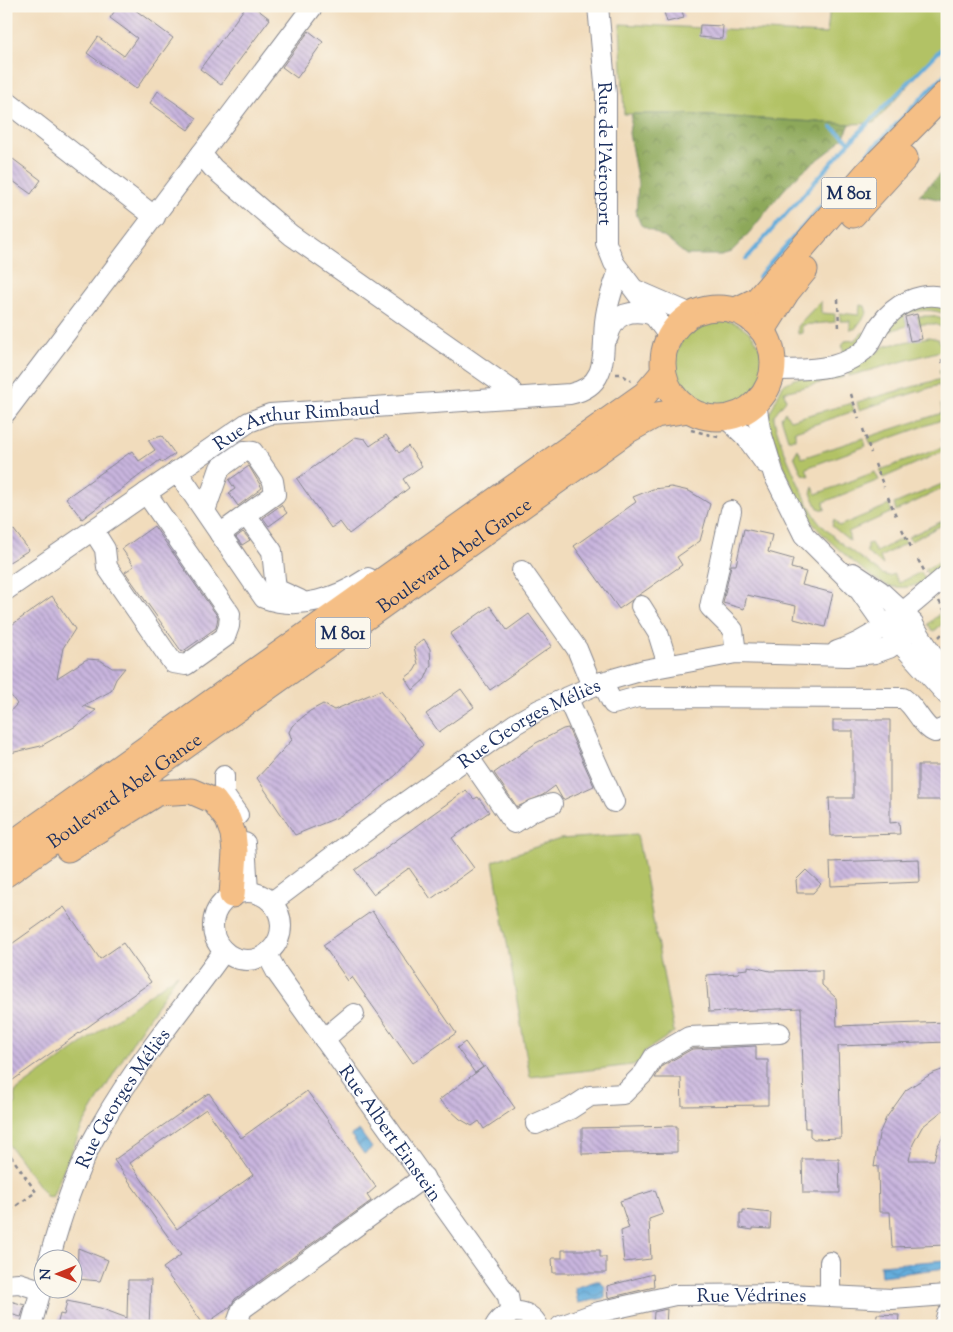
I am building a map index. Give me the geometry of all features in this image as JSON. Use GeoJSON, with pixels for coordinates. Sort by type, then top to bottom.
{"type":"FeatureCollection","features":[{"type":"Feature","properties":{"kind":"main road","name":"M 801"},"geometry":{"type":"LineString","coordinates":[[736,310],[757,300],[867,173],[947,92]]}},
{"type":"Feature","properties":{"kind":"main road","name":"M 801"},"geometry":{"type":"LineString","coordinates":[[763,330],[787,292],[880,186],[947,115]]}},
{"type":"Feature","properties":{"kind":"main road","name":"M 801"},"geometry":{"type":"LineString","coordinates":[[714,307],[736,310],[752,318],[763,330],[772,349],[774,370],[764,394],[756,403],[725,428],[707,418],[688,419],[672,394],[663,373],[663,354],[669,336],[678,324],[691,314],[714,307]]}},
{"type":"Feature","properties":{"kind":"main road","name":"Boulevard Abel Gance"},"geometry":{"type":"LineString","coordinates":[[6,848],[645,394],[663,373]]}},
{"type":"Feature","properties":{"kind":"main road","name":"Boulevard Abel Gance"},"geometry":{"type":"LineString","coordinates":[[6,874],[626,431],[656,415],[688,419]]}},
{"type":"Feature","properties":{"kind":"main road"},"geometry":{"type":"LineString","coordinates":[[6,887],[157,793],[184,791],[199,793],[214,801],[222,810],[233,834],[234,872],[240,893]]}},
{"type":"Feature","properties":{"kind":"street"},"geometry":{"type":"LineString","coordinates":[[6,412],[313,6]]}},
{"type":"Feature","properties":{"kind":"street","name":"Rue de l'Aéroport"},"geometry":{"type":"LineString","coordinates":[[598,6],[606,109],[605,235],[611,257],[669,336]]}},
{"type":"Feature","properties":{"kind":"street"},"geometry":{"type":"LineString","coordinates":[[6,101],[155,217]]}},
{"type":"Feature","properties":{"kind":"street"},"geometry":{"type":"LineString","coordinates":[[201,154],[213,168],[291,234],[510,389],[516,397]]}},
{"type":"Feature","properties":{"kind":"street"},"geometry":{"type":"LineString","coordinates":[[629,281],[691,314]]}},
{"type":"Feature","properties":{"kind":"street","name":"Rue Arthur Rimbaud"},"geometry":{"type":"LineString","coordinates":[[605,348],[615,314],[628,298],[629,281]]}},
{"type":"Feature","properties":{"kind":"street","name":"Rue Arthur Rimbaud"},"geometry":{"type":"LineString","coordinates":[[6,590],[146,493],[180,476],[249,422],[270,414],[570,394],[585,389],[591,384],[603,365],[607,313],[629,281]]}},
{"type":"Feature","properties":{"kind":"street"},"geometry":{"type":"LineString","coordinates":[[774,370],[822,368],[843,363],[863,352],[880,326],[898,306],[920,296],[947,298]]}},
{"type":"Feature","properties":{"kind":"street"},"geometry":{"type":"LineString","coordinates":[[610,326],[625,312],[637,311],[654,315]]}},
{"type":"Feature","properties":{"kind":"street"},"geometry":{"type":"LineString","coordinates":[[756,403],[760,429],[774,475],[804,535],[860,591],[884,625],[947,695]]}},
{"type":"Feature","properties":{"kind":"street"},"geometry":{"type":"LineString","coordinates":[[725,428],[746,437],[774,475]]}},
{"type":"Feature","properties":{"kind":"street"},"geometry":{"type":"LineString","coordinates":[[205,511],[220,468],[248,450],[253,452],[273,481],[275,494],[220,534]]}},
{"type":"Feature","properties":{"kind":"street"},"geometry":{"type":"LineString","coordinates":[[180,476],[264,598],[278,603],[322,600],[350,590],[385,566],[429,546]]}},
{"type":"Feature","properties":{"kind":"street"},"geometry":{"type":"LineString","coordinates":[[93,530],[105,549],[107,567],[173,663],[186,665],[225,637],[230,614],[146,493]]}},
{"type":"Feature","properties":{"kind":"street"},"geometry":{"type":"LineString","coordinates":[[732,511],[710,607],[733,630],[736,653]]}},
{"type":"Feature","properties":{"kind":"street"},"geometry":{"type":"LineString","coordinates":[[246,515],[272,551],[276,588],[304,602]]}},
{"type":"Feature","properties":{"kind":"street"},"geometry":{"type":"LineString","coordinates":[[828,557],[880,591],[908,617],[947,677]]}},
{"type":"Feature","properties":{"kind":"street"},"geometry":{"type":"LineString","coordinates":[[522,571],[576,649],[597,684],[613,704],[638,698],[903,698],[916,708],[931,730],[935,732],[947,727]]}},
{"type":"Feature","properties":{"kind":"street"},"geometry":{"type":"LineString","coordinates":[[908,617],[947,575]]}},
{"type":"Feature","properties":{"kind":"street"},"geometry":{"type":"LineString","coordinates":[[641,606],[658,633],[668,665]]}},
{"type":"Feature","properties":{"kind":"street","name":"Rue Georges Méliès"},"geometry":{"type":"LineString","coordinates":[[827,654],[849,648],[884,625],[908,617]]}},
{"type":"Feature","properties":{"kind":"street","name":"Rue Georges Méliès"},"geometry":{"type":"LineString","coordinates":[[272,902],[386,816],[515,724],[567,697],[597,684],[668,665],[736,653],[847,656],[875,653],[889,648],[899,641],[908,617]]}},
{"type":"Feature","properties":{"kind":"street"},"geometry":{"type":"LineString","coordinates":[[567,697],[614,802]]}},
{"type":"Feature","properties":{"kind":"street"},"geometry":{"type":"LineString","coordinates":[[469,758],[514,823],[534,810],[552,804]]}},
{"type":"Feature","properties":{"kind":"street"},"geometry":{"type":"LineString","coordinates":[[199,793],[228,773],[224,795],[237,812],[243,831],[240,893]]}},
{"type":"Feature","properties":{"kind":"street"},"geometry":{"type":"LineString","coordinates":[[240,893],[265,896],[272,902],[280,915],[281,930],[277,943],[266,954],[256,959],[233,958],[224,951],[215,939],[212,925],[216,910],[222,901],[240,893]]}},
{"type":"Feature","properties":{"kind":"street","name":"Rue Georges Méliès"},"geometry":{"type":"LineString","coordinates":[[52,1250],[71,1192],[92,1142],[139,1065],[224,951]]}},
{"type":"Feature","properties":{"kind":"street","name":"Rue Albert Einstein"},"geometry":{"type":"LineString","coordinates":[[266,954],[277,973],[508,1296],[511,1313]]}},
{"type":"Feature","properties":{"kind":"street"},"geometry":{"type":"LineString","coordinates":[[324,1039],[354,1014]]}},
{"type":"Feature","properties":{"kind":"street"},"geometry":{"type":"LineString","coordinates":[[536,1124],[590,1096],[623,1094],[644,1073],[654,1057],[689,1037],[780,1033]]}},
{"type":"Feature","properties":{"kind":"street"},"geometry":{"type":"LineString","coordinates":[[236,1326],[242,1309],[424,1177]]}},
{"type":"Feature","properties":{"kind":"street"},"geometry":{"type":"LineString","coordinates":[[830,1262],[830,1295]]}},
{"type":"Feature","properties":{"kind":"street"},"geometry":{"type":"LineString","coordinates":[[6,1284],[19,1283],[32,1286]]}},
{"type":"Feature","properties":{"kind":"street","name":"Rue Védrines"},"geometry":{"type":"LineString","coordinates":[[561,1326],[599,1319],[675,1295],[830,1295],[892,1299],[947,1295]]}},
{"type":"Feature","properties":{"kind":"street"},"geometry":{"type":"LineString","coordinates":[[31,1326],[39,1300]]}},
{"type":"Feature","properties":{"kind":"street"},"geometry":{"type":"LineString","coordinates":[[495,1326],[504,1316],[511,1313],[525,1313],[538,1326]]}},
{"type":"Feature","properties":{"kind":"street"},"geometry":{"type":"LineString","coordinates":[[944,1326],[947,1315]]}},
{"type":"Feature","properties":{"kind":"path"},"geometry":{"type":"LineString","coordinates":[[838,299],[839,330]]}},
{"type":"Feature","properties":{"kind":"path"},"geometry":{"type":"LineString","coordinates":[[942,358],[943,365]]}},
{"type":"Feature","properties":{"kind":"path"},"geometry":{"type":"LineString","coordinates":[[612,373],[621,374],[637,386]]}},
{"type":"Feature","properties":{"kind":"path"},"geometry":{"type":"LineString","coordinates":[[852,394],[859,419]]}},
{"type":"Feature","properties":{"kind":"path"},"geometry":{"type":"LineString","coordinates":[[688,419],[725,428]]}},
{"type":"Feature","properties":{"kind":"path"},"geometry":{"type":"LineString","coordinates":[[945,426],[946,431]]}},
{"type":"Feature","properties":{"kind":"path"},"geometry":{"type":"LineString","coordinates":[[863,429],[871,453]]}},
{"type":"Feature","properties":{"kind":"path"},"geometry":{"type":"LineString","coordinates":[[875,464],[884,486]]}},
{"type":"Feature","properties":{"kind":"path"},"geometry":{"type":"LineString","coordinates":[[943,468],[946,474]]}},
{"type":"Feature","properties":{"kind":"path"},"geometry":{"type":"LineString","coordinates":[[888,497],[897,518]]}},
{"type":"Feature","properties":{"kind":"path"},"geometry":{"type":"LineString","coordinates":[[902,529],[912,549]]}},
{"type":"Feature","properties":{"kind":"path"},"geometry":{"type":"LineString","coordinates":[[938,598],[947,615]]}},
{"type":"Feature","properties":{"kind":"path"},"geometry":{"type":"LineString","coordinates":[[6,1150],[36,1192],[6,1213]]}},
{"type":"Feature","properties":{"kind":"green space"},"geometry":{"type":"Polygon","coordinates":[[[830,6],[947,6],[947,43],[874,123],[850,124],[679,114],[624,114],[620,24],[827,34],[830,6]]]}},
{"type":"Feature","properties":{"kind":"green space"},"geometry":{"type":"Polygon","coordinates":[[[632,114],[679,114],[850,124],[837,145],[794,179],[731,252],[721,255],[686,255],[665,238],[641,225],[636,214],[638,184],[629,133],[632,114]]]}},
{"type":"Feature","properties":{"kind":"green space"},"geometry":{"type":"Polygon","coordinates":[[[947,167],[947,201],[919,195],[947,167]]]}},
{"type":"Feature","properties":{"kind":"green space"},"geometry":{"type":"Polygon","coordinates":[[[821,301],[821,313],[835,314],[835,322],[802,325],[802,333],[798,334],[798,325],[821,301]]]}},
{"type":"Feature","properties":{"kind":"green space"},"geometry":{"type":"Polygon","coordinates":[[[947,304],[947,315],[926,310],[904,314],[907,326],[882,333],[901,309],[947,304]]]}},
{"type":"Feature","properties":{"kind":"green space"},"geometry":{"type":"Polygon","coordinates":[[[860,305],[865,306],[867,313],[855,329],[850,329],[850,321],[840,321],[840,313],[859,315],[860,305]]]}},
{"type":"Feature","properties":{"kind":"green space"},"geometry":{"type":"Polygon","coordinates":[[[917,316],[934,316],[947,321],[947,329],[934,324],[918,324],[917,316]]]}},
{"type":"Feature","properties":{"kind":"green space"},"geometry":{"type":"Polygon","coordinates":[[[710,320],[728,320],[744,327],[756,339],[763,355],[763,373],[756,389],[744,401],[728,408],[710,408],[694,401],[682,389],[675,373],[675,355],[682,339],[694,327],[710,320]]]}},
{"type":"Feature","properties":{"kind":"green space"},"geometry":{"type":"Polygon","coordinates":[[[863,332],[866,334],[864,338],[844,354],[842,346],[845,341],[855,340],[863,332]]]}},
{"type":"Feature","properties":{"kind":"green space"},"geometry":{"type":"Polygon","coordinates":[[[929,337],[938,339],[944,350],[849,376],[847,368],[870,357],[885,346],[929,337]]]}},
{"type":"Feature","properties":{"kind":"green space"},"geometry":{"type":"Polygon","coordinates":[[[842,370],[844,377],[784,392],[786,400],[774,415],[779,436],[800,487],[820,523],[842,544],[882,574],[889,576],[894,574],[899,583],[921,572],[926,581],[917,585],[898,587],[889,586],[881,582],[858,566],[813,524],[787,474],[770,429],[768,417],[783,385],[794,379],[842,370]]]}},
{"type":"Feature","properties":{"kind":"green space"},"geometry":{"type":"Polygon","coordinates":[[[939,370],[946,373],[946,390],[943,393],[939,385],[859,410],[857,402],[941,379],[939,370]]]}},
{"type":"Feature","properties":{"kind":"green space"},"geometry":{"type":"Polygon","coordinates":[[[852,403],[854,411],[795,431],[795,439],[788,439],[781,417],[785,412],[790,420],[852,403]]]}},
{"type":"Feature","properties":{"kind":"green space"},"geometry":{"type":"Polygon","coordinates":[[[941,404],[946,406],[947,418],[871,445],[868,437],[942,413],[941,404]]]}},
{"type":"Feature","properties":{"kind":"green space"},"geometry":{"type":"Polygon","coordinates":[[[863,438],[866,446],[806,468],[809,476],[802,474],[794,456],[798,449],[802,458],[863,438]]]}},
{"type":"Feature","properties":{"kind":"green space"},"geometry":{"type":"Polygon","coordinates":[[[945,438],[947,460],[942,452],[883,478],[880,470],[944,447],[941,439],[945,438]]]}},
{"type":"Feature","properties":{"kind":"green space"},"geometry":{"type":"Polygon","coordinates":[[[875,472],[879,480],[824,502],[825,510],[818,508],[811,493],[813,487],[816,494],[875,472]]]}},
{"type":"Feature","properties":{"kind":"green space"},"geometry":{"type":"Polygon","coordinates":[[[947,482],[947,492],[944,488],[896,511],[894,504],[947,482]]]}},
{"type":"Feature","properties":{"kind":"green space"},"geometry":{"type":"Polygon","coordinates":[[[889,505],[892,512],[848,532],[850,541],[832,526],[834,519],[839,526],[889,505]]]}},
{"type":"Feature","properties":{"kind":"green space"},"geometry":{"type":"Polygon","coordinates":[[[947,519],[947,528],[944,524],[911,541],[908,537],[947,519]]]}},
{"type":"Feature","properties":{"kind":"green space"},"geometry":{"type":"Polygon","coordinates":[[[903,538],[906,543],[880,557],[883,565],[867,553],[867,544],[871,543],[876,552],[903,538]]]}},
{"type":"Feature","properties":{"kind":"green space"},"geometry":{"type":"Polygon","coordinates":[[[947,559],[947,563],[930,578],[925,569],[947,559]]]}},
{"type":"Feature","properties":{"kind":"green space"},"geometry":{"type":"Polygon","coordinates":[[[942,611],[946,621],[933,632],[928,624],[942,611]]]}},
{"type":"Feature","properties":{"kind":"green space"},"geometry":{"type":"Polygon","coordinates":[[[637,834],[674,1032],[644,1052],[641,1064],[530,1077],[493,861],[560,839],[637,834]]]}},
{"type":"Feature","properties":{"kind":"green space"},"geometry":{"type":"Polygon","coordinates":[[[178,974],[137,1035],[83,1125],[52,1197],[46,1196],[6,1141],[6,1110],[16,1103],[15,1092],[178,974]]]}},
{"type":"Feature","properties":{"kind":"water"},"geometry":{"type":"Polygon","coordinates":[[[359,1130],[372,1148],[364,1154],[351,1135],[359,1130]]]}},
{"type":"Feature","properties":{"kind":"water"},"geometry":{"type":"Polygon","coordinates":[[[947,1260],[946,1268],[881,1276],[880,1265],[947,1260]]]}},
{"type":"Feature","properties":{"kind":"water"},"geometry":{"type":"Polygon","coordinates":[[[600,1281],[605,1287],[605,1298],[578,1303],[575,1288],[600,1281]]]}},
{"type":"Feature","properties":{"kind":"building"},"geometry":{"type":"Polygon","coordinates":[[[118,6],[130,6],[173,38],[136,89],[87,53],[98,37],[124,56],[137,38],[110,18],[118,6]]]}},
{"type":"Feature","properties":{"kind":"building"},"geometry":{"type":"Polygon","coordinates":[[[246,6],[253,6],[270,19],[221,85],[200,69],[246,6]]]}},
{"type":"Feature","properties":{"kind":"building"},"geometry":{"type":"Polygon","coordinates":[[[681,7],[684,18],[667,22],[664,12],[681,7]]]}},
{"type":"Feature","properties":{"kind":"building"},"geometry":{"type":"Polygon","coordinates":[[[700,25],[723,26],[722,39],[699,37],[700,25]]]}},
{"type":"Feature","properties":{"kind":"building"},"geometry":{"type":"Polygon","coordinates":[[[309,31],[323,42],[297,78],[282,67],[309,31]]]}},
{"type":"Feature","properties":{"kind":"building"},"geometry":{"type":"Polygon","coordinates":[[[158,91],[197,118],[188,130],[150,103],[158,91]]]}},
{"type":"Feature","properties":{"kind":"building"},"geometry":{"type":"Polygon","coordinates":[[[13,159],[41,180],[31,194],[6,176],[6,168],[13,159]]]}},
{"type":"Feature","properties":{"kind":"building"},"geometry":{"type":"Polygon","coordinates":[[[917,314],[922,339],[910,341],[905,317],[917,314]]]}},
{"type":"Feature","properties":{"kind":"building"},"geometry":{"type":"Polygon","coordinates":[[[386,435],[399,453],[408,446],[422,466],[403,479],[409,488],[349,534],[340,522],[331,528],[297,479],[355,437],[365,439],[370,446],[386,435]]]}},
{"type":"Feature","properties":{"kind":"building"},"geometry":{"type":"Polygon","coordinates":[[[162,436],[175,454],[162,463],[160,460],[82,519],[66,498],[132,451],[139,461],[155,450],[148,440],[162,436]]]}},
{"type":"Feature","properties":{"kind":"building"},"geometry":{"type":"Polygon","coordinates":[[[249,466],[262,488],[238,506],[229,493],[235,489],[229,480],[249,466]]]}},
{"type":"Feature","properties":{"kind":"building"},"geometry":{"type":"Polygon","coordinates":[[[671,487],[689,491],[710,504],[700,541],[677,557],[682,565],[619,609],[574,546],[636,502],[633,497],[653,489],[671,487]]]}},
{"type":"Feature","properties":{"kind":"building"},"geometry":{"type":"Polygon","coordinates":[[[281,505],[287,513],[269,526],[263,518],[281,505]]]}},
{"type":"Feature","properties":{"kind":"building"},"geometry":{"type":"Polygon","coordinates":[[[6,524],[12,531],[14,530],[29,550],[6,564],[6,524]]]}},
{"type":"Feature","properties":{"kind":"building"},"geometry":{"type":"Polygon","coordinates":[[[154,526],[218,617],[216,628],[182,652],[125,572],[134,566],[122,549],[154,526]]]}},
{"type":"Feature","properties":{"kind":"building"},"geometry":{"type":"Polygon","coordinates":[[[744,529],[772,535],[768,552],[793,559],[791,568],[806,572],[802,585],[833,593],[825,627],[794,619],[796,606],[747,595],[744,609],[723,603],[731,565],[736,565],[744,529]]]}},
{"type":"Feature","properties":{"kind":"building"},"geometry":{"type":"Polygon","coordinates":[[[243,532],[250,540],[242,545],[236,537],[243,532]]]}},
{"type":"Feature","properties":{"kind":"building"},"geometry":{"type":"Polygon","coordinates":[[[52,596],[75,629],[63,648],[57,678],[87,659],[100,660],[112,668],[125,668],[116,679],[111,691],[83,706],[96,710],[76,726],[41,746],[6,754],[6,716],[17,704],[6,689],[6,629],[52,596]]]}},
{"type":"Feature","properties":{"kind":"building"},"geometry":{"type":"Polygon","coordinates":[[[490,606],[507,630],[529,614],[552,646],[490,690],[450,634],[490,606]]]}},
{"type":"Feature","properties":{"kind":"building"},"geometry":{"type":"Polygon","coordinates":[[[424,639],[430,649],[431,665],[425,679],[413,690],[405,678],[414,671],[418,664],[414,647],[424,639]]]}},
{"type":"Feature","properties":{"kind":"building"},"geometry":{"type":"Polygon","coordinates":[[[461,689],[474,707],[439,732],[426,714],[461,689]]]}},
{"type":"Feature","properties":{"kind":"building"},"geometry":{"type":"Polygon","coordinates":[[[381,690],[423,745],[396,775],[365,801],[336,818],[295,835],[257,778],[292,740],[289,732],[292,726],[310,711],[323,704],[334,710],[381,690]]]}},
{"type":"Feature","properties":{"kind":"building"},"geometry":{"type":"Polygon","coordinates":[[[833,720],[890,720],[890,823],[899,822],[900,834],[831,836],[829,798],[853,798],[853,731],[833,731],[833,720]]]}},
{"type":"Feature","properties":{"kind":"building"},"geometry":{"type":"Polygon","coordinates":[[[568,728],[594,786],[563,800],[555,786],[543,795],[517,807],[494,773],[536,743],[568,728]]]}},
{"type":"Feature","properties":{"kind":"building"},"geometry":{"type":"Polygon","coordinates":[[[918,765],[947,765],[947,800],[918,800],[918,765]]]}},
{"type":"Feature","properties":{"kind":"building"},"geometry":{"type":"Polygon","coordinates":[[[466,790],[474,799],[478,797],[489,812],[452,838],[474,868],[431,899],[409,868],[373,894],[355,870],[466,790]]]}},
{"type":"Feature","properties":{"kind":"building"},"geometry":{"type":"Polygon","coordinates":[[[919,859],[920,882],[831,886],[830,862],[919,859]]]}},
{"type":"Feature","properties":{"kind":"building"},"geometry":{"type":"Polygon","coordinates":[[[806,870],[821,884],[813,893],[797,893],[796,880],[806,870]]]}},
{"type":"Feature","properties":{"kind":"building"},"geometry":{"type":"Polygon","coordinates":[[[64,907],[100,959],[123,943],[151,982],[6,1085],[6,948],[64,907]]]}},
{"type":"Feature","properties":{"kind":"building"},"geometry":{"type":"Polygon","coordinates":[[[372,911],[456,1033],[413,1063],[352,977],[348,981],[323,945],[372,911]]]}},
{"type":"Feature","properties":{"kind":"building"},"geometry":{"type":"Polygon","coordinates":[[[748,966],[770,971],[822,970],[822,985],[836,998],[837,1026],[947,1022],[947,1042],[838,1046],[841,1138],[814,1139],[810,1136],[810,1128],[805,1128],[801,1008],[709,1012],[706,975],[739,973],[738,970],[748,969],[748,966]]]}},
{"type":"Feature","properties":{"kind":"building"},"geometry":{"type":"Polygon","coordinates":[[[465,1042],[483,1067],[475,1073],[457,1048],[465,1042]]]}},
{"type":"Feature","properties":{"kind":"building"},"geometry":{"type":"Polygon","coordinates":[[[756,1046],[756,1060],[768,1060],[768,1105],[682,1106],[681,1078],[655,1078],[662,1066],[692,1049],[756,1046]]]}},
{"type":"Feature","properties":{"kind":"building"},"geometry":{"type":"Polygon","coordinates":[[[485,1066],[515,1108],[484,1129],[479,1121],[472,1126],[460,1119],[439,1100],[485,1066]]]}},
{"type":"Feature","properties":{"kind":"building"},"geometry":{"type":"Polygon","coordinates":[[[947,1068],[947,1107],[922,1127],[913,1144],[909,1160],[934,1160],[937,1147],[947,1130],[947,1245],[892,1247],[890,1212],[879,1212],[878,1166],[874,1167],[879,1134],[886,1118],[906,1090],[931,1074],[947,1068]]]}},
{"type":"Feature","properties":{"kind":"building"},"geometry":{"type":"Polygon","coordinates":[[[307,1091],[376,1187],[367,1195],[371,1201],[235,1299],[230,1307],[204,1325],[163,1268],[181,1255],[114,1160],[209,1093],[241,1138],[307,1091]],[[206,1109],[130,1163],[177,1229],[253,1175],[206,1109]]]}},
{"type":"Feature","properties":{"kind":"building"},"geometry":{"type":"Polygon","coordinates":[[[677,1126],[677,1152],[582,1154],[582,1128],[677,1126]]]}},
{"type":"Feature","properties":{"kind":"building"},"geometry":{"type":"Polygon","coordinates":[[[802,1159],[839,1159],[840,1193],[803,1193],[802,1159]]]}},
{"type":"Feature","properties":{"kind":"building"},"geometry":{"type":"Polygon","coordinates":[[[655,1190],[663,1214],[649,1219],[651,1259],[624,1262],[621,1231],[629,1228],[620,1201],[655,1190]]]}},
{"type":"Feature","properties":{"kind":"building"},"geometry":{"type":"Polygon","coordinates":[[[743,1210],[771,1213],[770,1229],[753,1228],[753,1230],[740,1228],[740,1213],[743,1213],[743,1210]]]}},
{"type":"Feature","properties":{"kind":"building"},"geometry":{"type":"Polygon","coordinates":[[[78,1248],[108,1260],[100,1281],[82,1279],[82,1250],[78,1250],[78,1248]]]}},
{"type":"Feature","properties":{"kind":"building"},"geometry":{"type":"Polygon","coordinates":[[[562,1250],[600,1250],[600,1257],[606,1257],[606,1273],[553,1273],[552,1258],[562,1258],[562,1250]]]}},
{"type":"Feature","properties":{"kind":"building"},"geometry":{"type":"Polygon","coordinates":[[[653,1274],[654,1287],[608,1298],[607,1286],[653,1274]]]}},
{"type":"Feature","properties":{"kind":"building"},"geometry":{"type":"Polygon","coordinates":[[[128,1280],[151,1280],[149,1326],[57,1326],[60,1314],[64,1315],[67,1301],[100,1308],[127,1318],[128,1280]]]}},
{"type":"Feature","properties":{"kind":"building"},"geometry":{"type":"Polygon","coordinates":[[[6,1300],[25,1305],[21,1317],[6,1313],[6,1300]]]}},
{"type":"Feature","properties":{"kind":"building"},"geometry":{"type":"Polygon","coordinates":[[[667,1309],[666,1326],[653,1326],[654,1312],[667,1309]]]}},
{"type":"Feature","properties":{"kind":"building"},"geometry":{"type":"Polygon","coordinates":[[[877,1314],[899,1315],[898,1326],[876,1326],[877,1314]]]}},
{"type":"Feature","properties":{"kind":"waterway"},"geometry":{"type":"LineString","coordinates":[[746,259],[850,142],[947,43]]}},
{"type":"Feature","properties":{"kind":"waterway"},"geometry":{"type":"LineString","coordinates":[[758,277],[869,152],[947,72]]}},
{"type":"Feature","properties":{"kind":"waterway"},"geometry":{"type":"LineString","coordinates":[[832,127],[850,142]]}}]}
